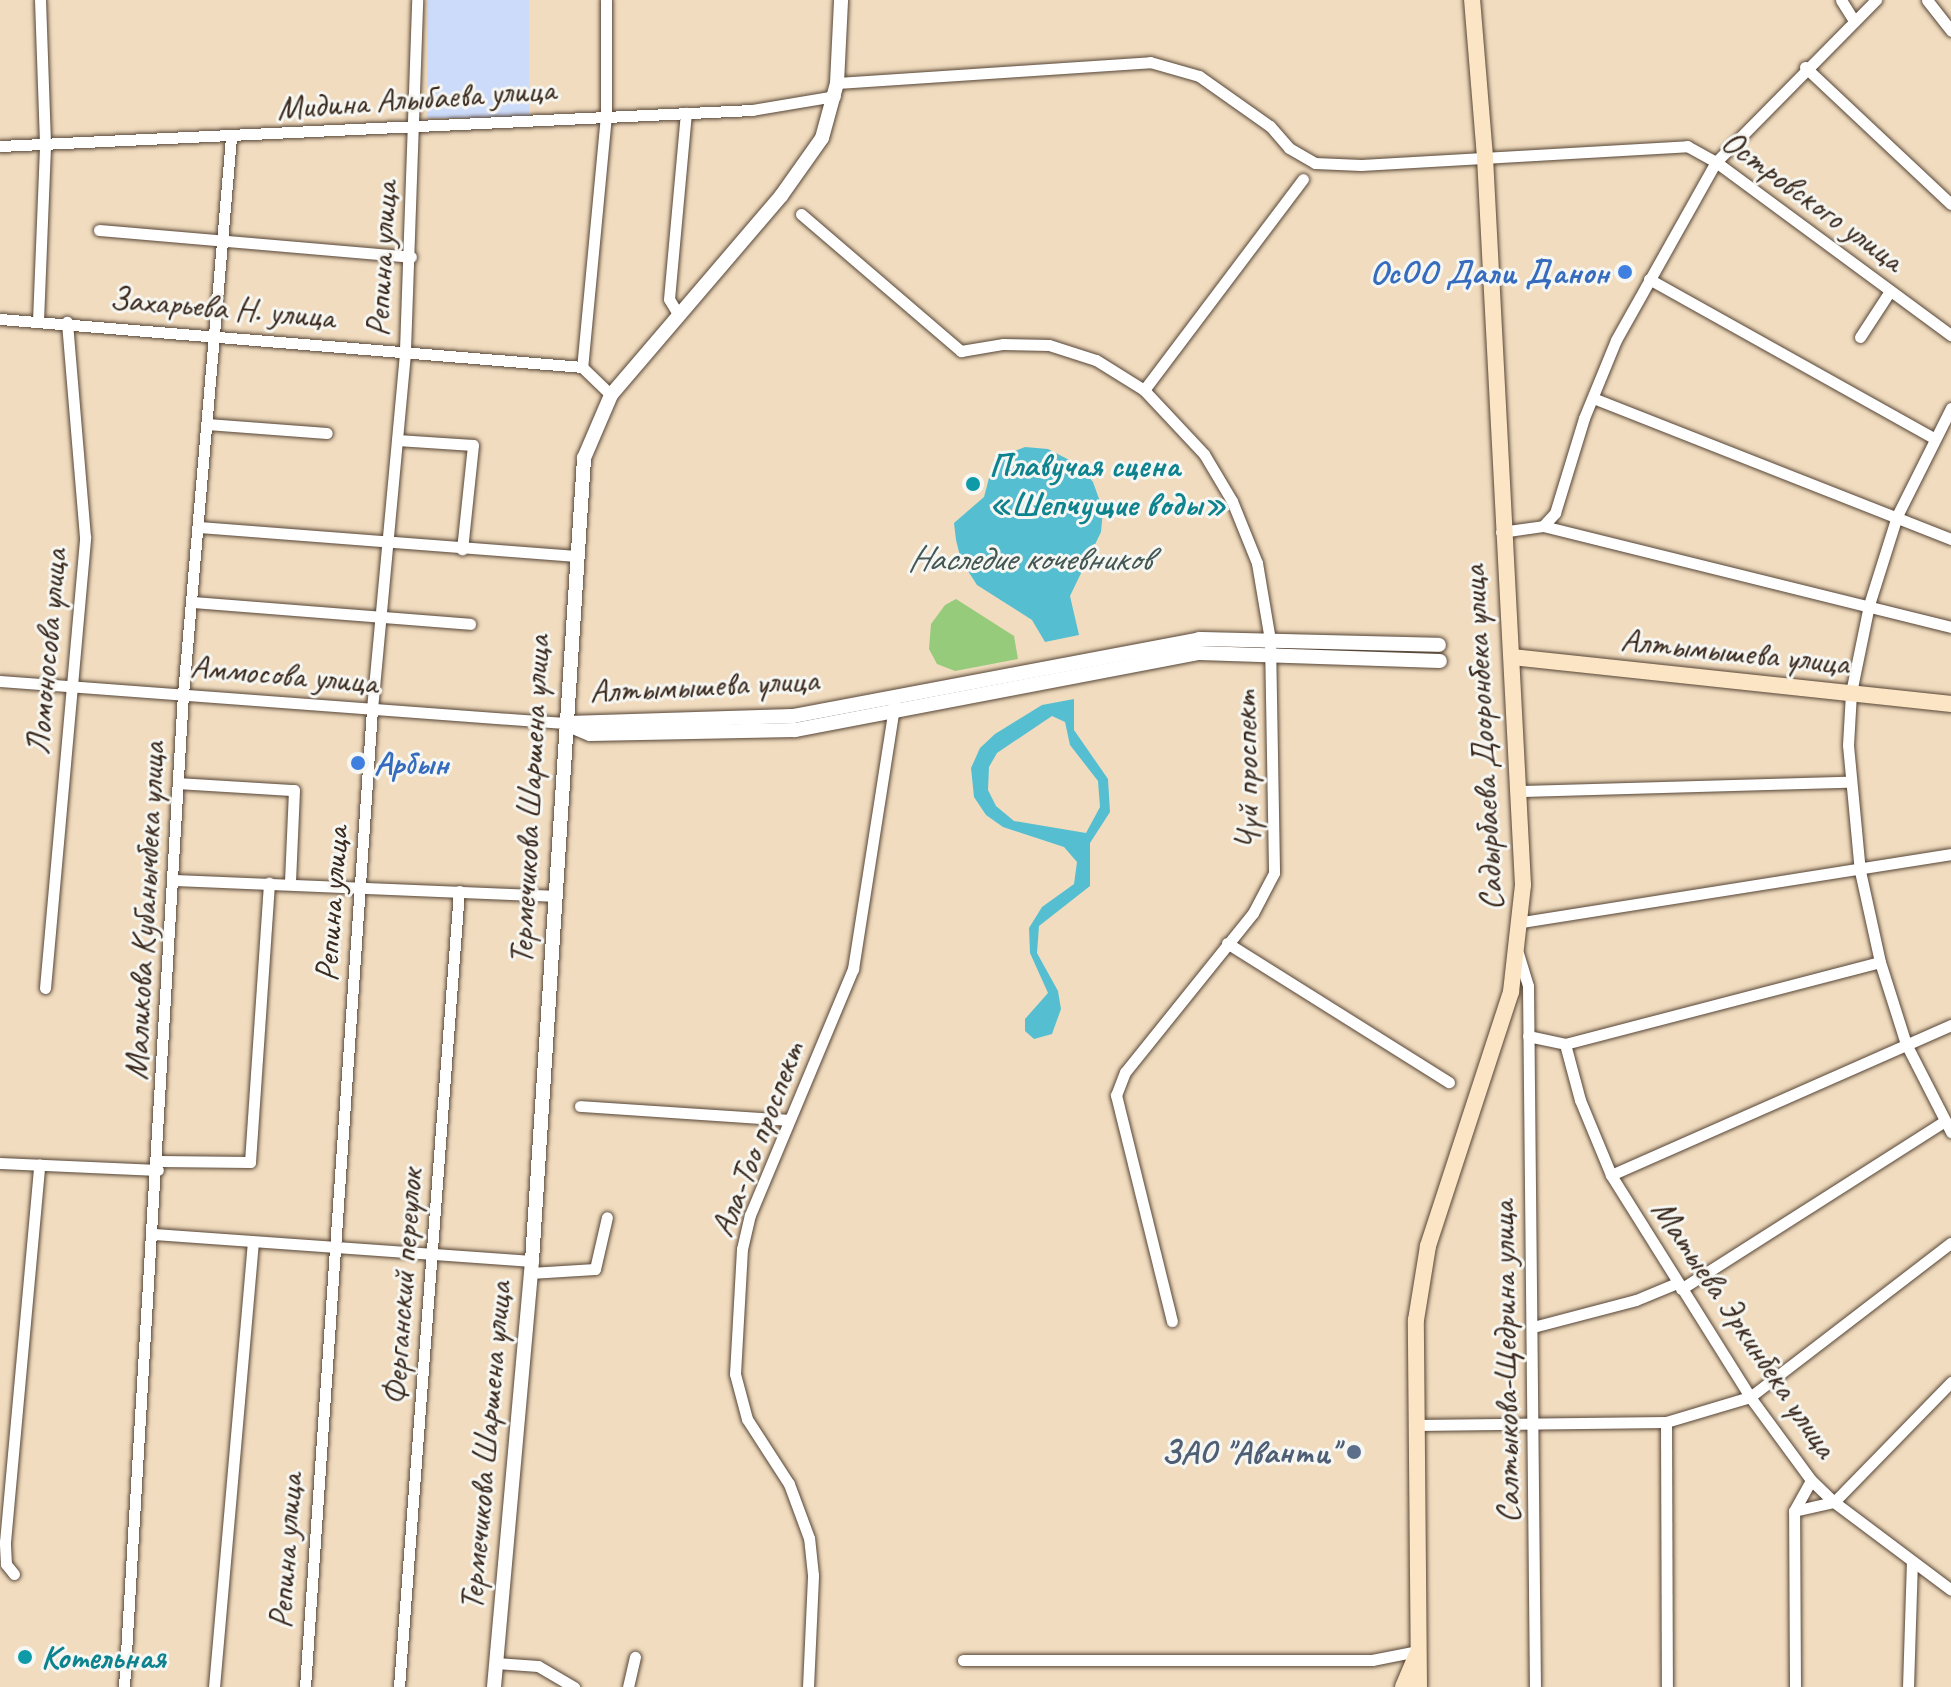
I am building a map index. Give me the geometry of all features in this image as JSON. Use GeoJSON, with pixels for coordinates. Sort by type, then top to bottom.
{"type":"FeatureCollection","features":[{"type":"Feature","properties":{"kind":"main road","name":"Садырбаева Дооронбека улица"},"geometry":{"type":"LineString","coordinates":[[1419,1687],[1416,1320],[1428,1246],[1494,1050],[1518,952],[1522,922],[1519,791],[1501,532],[1485,157],[1472,0]]}},
{"type":"Feature","properties":{"kind":"main road","name":"Алтымышева улица"},"geometry":{"type":"LineString","coordinates":[[1512,657],[1951,704]]}},
{"type":"Feature","properties":{"kind":"main road","name":"Садырбаева Дооронбека улица"},"geometry":{"type":"LineString","coordinates":[[1403,1687],[1418,1651]]}},
{"type":"Feature","properties":{"kind":"street"},"geometry":{"type":"LineString","coordinates":[[38,321],[45,143],[40,0]]}},
{"type":"Feature","properties":{"kind":"street","name":"Репина улица"},"geometry":{"type":"LineString","coordinates":[[305,1687],[372,709],[405,350],[416,126],[417,0]]}},
{"type":"Feature","properties":{"kind":"street"},"geometry":{"type":"LineString","coordinates":[[606,0],[606,115],[582,367],[611,395]]}},
{"type":"Feature","properties":{"kind":"street","name":"Термечикова Шаршена улица"},"geometry":{"type":"LineString","coordinates":[[494,1687],[531,1267],[574,556],[584,458],[611,395],[811,156],[830,120],[836,89],[841,0]]}},
{"type":"Feature","properties":{"kind":"street"},"geometry":{"type":"LineString","coordinates":[[1841,0],[1853,19]]}},
{"type":"Feature","properties":{"kind":"street"},"geometry":{"type":"LineString","coordinates":[[1543,526],[1555,513],[1593,398],[1649,279],[1716,162],[1805,67],[1876,0]]}},
{"type":"Feature","properties":{"kind":"street"},"geometry":{"type":"LineString","coordinates":[[1927,0],[1951,31]]}},
{"type":"Feature","properties":{"kind":"street","name":"Островского улица"},"geometry":{"type":"LineString","coordinates":[[836,89],[1150,62],[1199,76],[1315,163],[1485,157],[1671,145],[1699,150],[1951,335]]}},
{"type":"Feature","properties":{"kind":"street"},"geometry":{"type":"LineString","coordinates":[[1805,67],[1951,204]]}},
{"type":"Feature","properties":{"kind":"street","name":"Мидина Алыбаева улица"},"geometry":{"type":"LineString","coordinates":[[0,146],[231,138],[606,115],[752,110],[836,89]]}},
{"type":"Feature","properties":{"kind":"street"},"geometry":{"type":"LineString","coordinates":[[678,314],[669,299],[686,113]]}},
{"type":"Feature","properties":{"kind":"street","name":"Маликова Кубанычбека улица"},"geometry":{"type":"LineString","coordinates":[[124,1687],[154,1234],[183,694],[231,138]]}},
{"type":"Feature","properties":{"kind":"street"},"geometry":{"type":"LineString","coordinates":[[1144,390],[1303,179]]}},
{"type":"Feature","properties":{"kind":"street","name":"Чүй проспект"},"geometry":{"type":"LineString","coordinates":[[801,214],[961,351],[1003,344],[1049,345],[1096,360],[1144,390],[1188,433],[1232,501],[1257,563],[1271,647],[1277,858],[1262,900],[1125,1072],[1116,1095],[1172,1321]]}},
{"type":"Feature","properties":{"kind":"street"},"geometry":{"type":"LineString","coordinates":[[99,230],[411,257]]}},
{"type":"Feature","properties":{"kind":"street"},"geometry":{"type":"LineString","coordinates":[[1649,279],[1934,438]]}},
{"type":"Feature","properties":{"kind":"street"},"geometry":{"type":"LineString","coordinates":[[1860,337],[1890,291]]}},
{"type":"Feature","properties":{"kind":"street","name":"Захарьева Н. улица"},"geometry":{"type":"LineString","coordinates":[[0,319],[67,322],[582,367]]}},
{"type":"Feature","properties":{"kind":"street","name":"Ломоносова улица"},"geometry":{"type":"LineString","coordinates":[[45,988],[85,537],[67,322]]}},
{"type":"Feature","properties":{"kind":"street"},"geometry":{"type":"LineString","coordinates":[[1593,398],[1951,539]]}},
{"type":"Feature","properties":{"kind":"street"},"geometry":{"type":"LineString","coordinates":[[1533,1327],[1679,1286],[1948,1126],[1906,1044],[1880,962],[1860,871],[1850,782],[1851,693],[1869,605],[1897,516],[1951,408]]}},
{"type":"Feature","properties":{"kind":"street"},"geometry":{"type":"LineString","coordinates":[[207,424],[327,433]]}},
{"type":"Feature","properties":{"kind":"street"},"geometry":{"type":"LineString","coordinates":[[397,440],[473,445],[462,549]]}},
{"type":"Feature","properties":{"kind":"street"},"geometry":{"type":"LineString","coordinates":[[1501,532],[1543,526],[1951,627]]}},
{"type":"Feature","properties":{"kind":"street"},"geometry":{"type":"LineString","coordinates":[[198,527],[574,556]]}},
{"type":"Feature","properties":{"kind":"street"},"geometry":{"type":"LineString","coordinates":[[192,602],[470,624]]}},
{"type":"Feature","properties":{"kind":"street","name":"Алтымышева улица"},"geometry":{"type":"LineString","coordinates":[[564,723],[793,716],[893,705],[1199,639],[1440,661]]}},
{"type":"Feature","properties":{"kind":"street","name":"Алтымышева улица"},"geometry":{"type":"LineString","coordinates":[[1271,647],[1439,645]]}},
{"type":"Feature","properties":{"kind":"street","name":"Аммосова улица"},"geometry":{"type":"LineString","coordinates":[[0,681],[564,723]]}},
{"type":"Feature","properties":{"kind":"street","name":"Ала-Тоо проспект"},"geometry":{"type":"LineString","coordinates":[[808,1687],[813,1575],[809,1538],[798,1501],[747,1419],[735,1356],[745,1234],[858,950],[893,705]]}},
{"type":"Feature","properties":{"kind":"street"},"geometry":{"type":"LineString","coordinates":[[1519,791],[1850,782]]}},
{"type":"Feature","properties":{"kind":"street"},"geometry":{"type":"LineString","coordinates":[[178,783],[294,790],[290,883]]}},
{"type":"Feature","properties":{"kind":"street"},"geometry":{"type":"LineString","coordinates":[[1522,922],[1860,871],[1951,854]]}},
{"type":"Feature","properties":{"kind":"street"},"geometry":{"type":"LineString","coordinates":[[174,880],[553,896]]}},
{"type":"Feature","properties":{"kind":"street"},"geometry":{"type":"LineString","coordinates":[[0,1163],[158,1165],[250,1162],[269,883]]}},
{"type":"Feature","properties":{"kind":"street","name":"Ферганский переулок"},"geometry":{"type":"LineString","coordinates":[[399,1687],[459,891]]}},
{"type":"Feature","properties":{"kind":"street"},"geometry":{"type":"LineString","coordinates":[[1227,943],[1449,1082]]}},
{"type":"Feature","properties":{"kind":"street","name":"Салтыкова-Щедрина улица"},"geometry":{"type":"LineString","coordinates":[[1518,952],[1528,986],[1535,1425],[1535,1687]]}},
{"type":"Feature","properties":{"kind":"street"},"geometry":{"type":"LineString","coordinates":[[1528,1036],[1565,1044],[1880,962]]}},
{"type":"Feature","properties":{"kind":"street"},"geometry":{"type":"LineString","coordinates":[[1611,1175],[1951,1025]]}},
{"type":"Feature","properties":{"kind":"street","name":"Матыева Эркинбека улица"},"geometry":{"type":"LineString","coordinates":[[1565,1044],[1580,1100],[1611,1175],[1750,1397],[1811,1480],[1834,1502],[1946,1586]]}},
{"type":"Feature","properties":{"kind":"street"},"geometry":{"type":"LineString","coordinates":[[580,1106],[789,1120]]}},
{"type":"Feature","properties":{"kind":"street"},"geometry":{"type":"LineString","coordinates":[[14,1574],[6,1564],[5,1542],[39,1165]]}},
{"type":"Feature","properties":{"kind":"street"},"geometry":{"type":"LineString","coordinates":[[154,1234],[433,1253],[531,1267],[595,1269],[607,1217]]}},
{"type":"Feature","properties":{"kind":"street"},"geometry":{"type":"LineString","coordinates":[[214,1687],[253,1242]]}},
{"type":"Feature","properties":{"kind":"street"},"geometry":{"type":"LineString","coordinates":[[1416,1425],[1666,1422],[1750,1397],[1951,1243]]}},
{"type":"Feature","properties":{"kind":"street"},"geometry":{"type":"LineString","coordinates":[[1794,1511],[1834,1502],[1951,1382]]}},
{"type":"Feature","properties":{"kind":"street"},"geometry":{"type":"LineString","coordinates":[[1666,1422],[1667,1687]]}},
{"type":"Feature","properties":{"kind":"street"},"geometry":{"type":"LineString","coordinates":[[1795,1687],[1794,1511],[1811,1480]]}},
{"type":"Feature","properties":{"kind":"street"},"geometry":{"type":"LineString","coordinates":[[1908,1687],[1912,1563]]}},
{"type":"Feature","properties":{"kind":"street"},"geometry":{"type":"LineString","coordinates":[[1946,1586],[1951,1571]]}},
{"type":"Feature","properties":{"kind":"street"},"geometry":{"type":"LineString","coordinates":[[963,1660],[1372,1660],[1418,1651]]}},
{"type":"Feature","properties":{"kind":"street"},"geometry":{"type":"LineString","coordinates":[[628,1687],[635,1657]]}},
{"type":"Feature","properties":{"kind":"street"},"geometry":{"type":"LineString","coordinates":[[496,1663],[538,1666],[574,1687]]}},
{"type":"Feature","properties":{"kind":"shaded area"},"geometry":{"type":"Polygon","coordinates":[[[427,0],[529,0],[529,118],[427,118],[427,0]]]}},
{"type":"Feature","properties":{"kind":"green space"},"geometry":{"type":"Polygon","coordinates":[[[956,599],[1014,636],[1018,659],[955,671],[937,664],[929,649],[931,624],[945,605],[956,599]]]}},
{"type":"Feature","properties":{"kind":"water","name":"Наследие кочевников"},"geometry":{"type":"Polygon","coordinates":[[[1025,447],[1048,449],[1079,465],[1093,482],[1103,510],[1101,532],[1070,596],[1079,635],[1045,642],[1032,620],[977,585],[961,560],[954,523],[984,497],[994,459],[1025,447]]]}},
{"type":"Feature","properties":{"kind":"water"},"geometry":{"type":"Polygon","coordinates":[[[1074,699],[1074,730],[1108,779],[1110,812],[1090,843],[1090,886],[1039,926],[1037,953],[1058,991],[1061,1009],[1052,1034],[1034,1039],[1025,1031],[1025,1019],[1048,993],[1030,953],[1029,928],[1042,907],[1074,884],[1077,862],[1064,847],[1003,827],[986,815],[974,797],[971,768],[980,748],[995,734],[1042,705],[1074,699]],[[1052,716],[997,753],[989,767],[988,790],[996,806],[1014,821],[1086,833],[1100,807],[1098,781],[1070,745],[1065,722],[1052,716]]]}},
{"type":"Feature","properties":{"kind":"place","name":"ОсОО Дали Данон"},"geometry":{"type":"Point","coordinates":[1625,272]}},
{"type":"Feature","properties":{"kind":"place","name":"Плавучая сцена «Шепчущие воды»"},"geometry":{"type":"Point","coordinates":[973,484]}},
{"type":"Feature","properties":{"kind":"place","name":"Арбын"},"geometry":{"type":"Point","coordinates":[358,763]}},
{"type":"Feature","properties":{"kind":"place","name":"ЗАО \"Аванти\""},"geometry":{"type":"Point","coordinates":[1354,1452]}},
{"type":"Feature","properties":{"kind":"place","name":"Котельная"},"geometry":{"type":"Point","coordinates":[25,1657]}}]}
